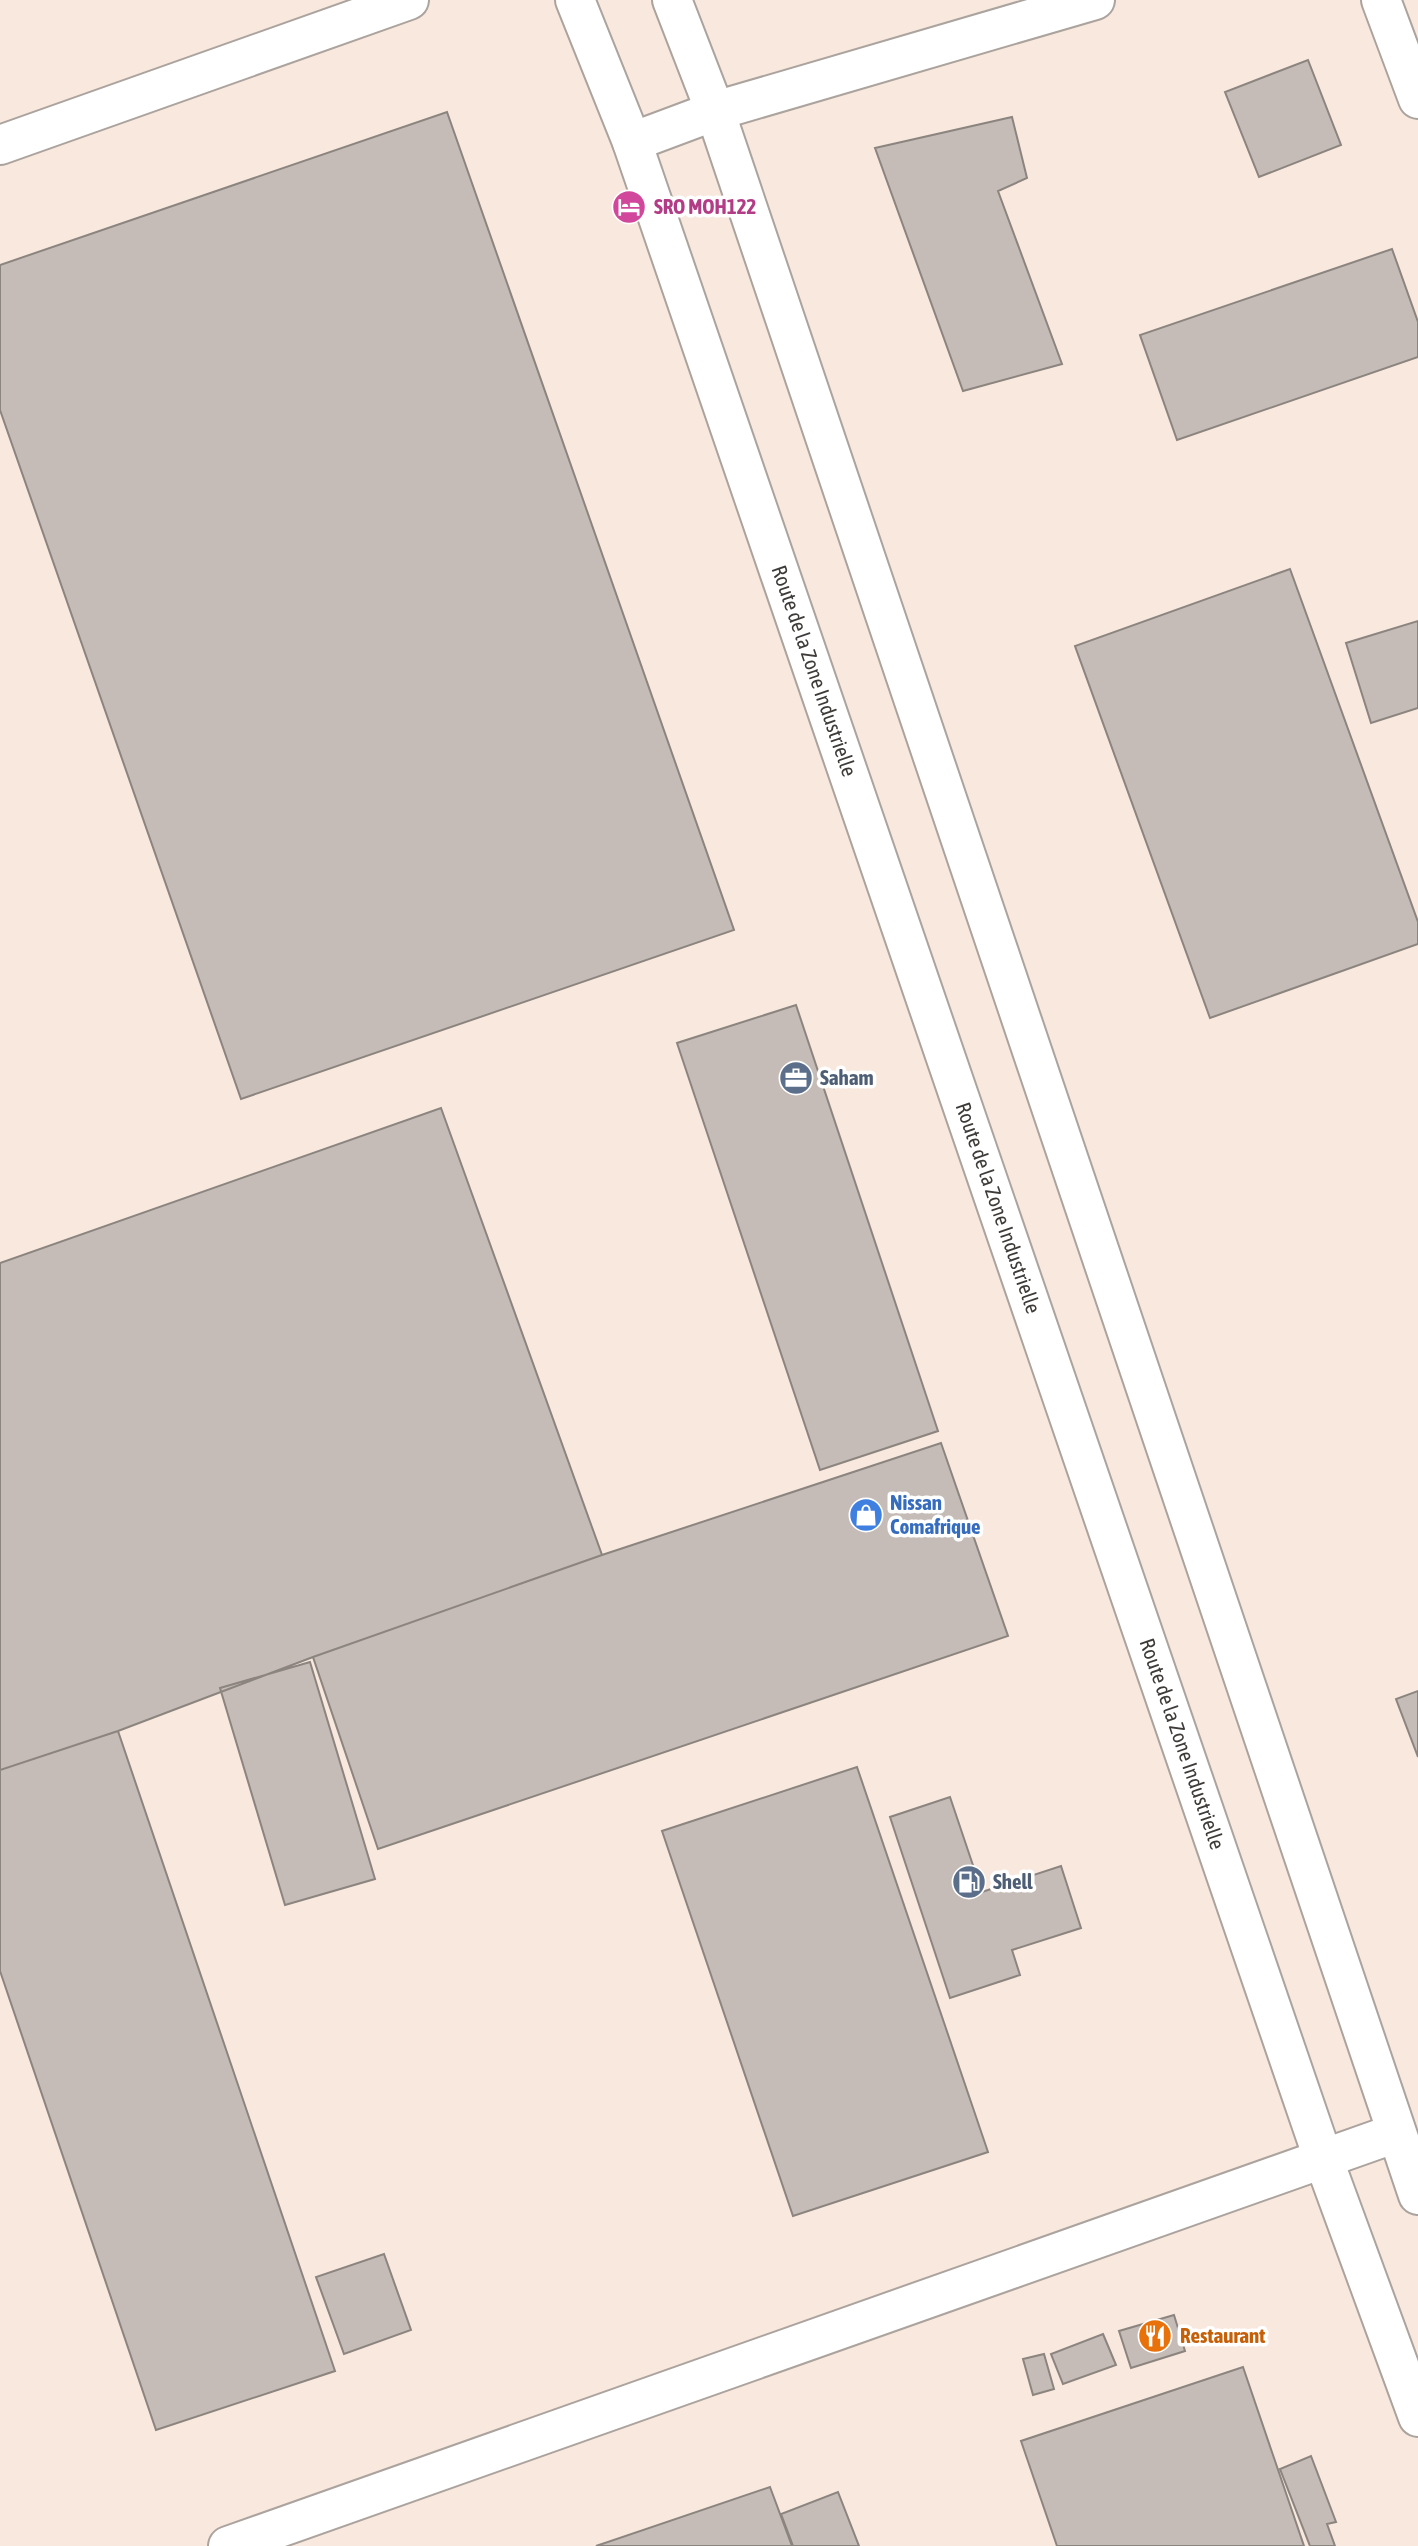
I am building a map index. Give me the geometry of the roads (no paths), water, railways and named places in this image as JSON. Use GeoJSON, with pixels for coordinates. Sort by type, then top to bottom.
{"type":"FeatureCollection","features":[{"type":"Feature","properties":{"kind":"main road"},"geometry":{"type":"LineString","coordinates":[[0,145],[409,0]]}},
{"type":"Feature","properties":{"kind":"main road","name":"Route de la Zone Industrielle"},"geometry":{"type":"LineString","coordinates":[[575,0],[632,142],[1323,2158],[1418,2417]]}},
{"type":"Feature","properties":{"kind":"main road"},"geometry":{"type":"LineString","coordinates":[[672,0],[715,111],[1418,2195]]}},
{"type":"Feature","properties":{"kind":"main road"},"geometry":{"type":"LineString","coordinates":[[632,142],[715,111],[1095,0]]}},
{"type":"Feature","properties":{"kind":"main road"},"geometry":{"type":"LineString","coordinates":[[1381,0],[1418,99]]}},
{"type":"Feature","properties":{"kind":"main road"},"geometry":{"type":"LineString","coordinates":[[228,2546],[1396,2133]]}},
{"type":"Feature","properties":{"kind":"place","name":"SRO MOH122"},"geometry":{"type":"Point","coordinates":[629,207]}},
{"type":"Feature","properties":{"kind":"place","name":"Saham"},"geometry":{"type":"Point","coordinates":[796,1078]}},
{"type":"Feature","properties":{"kind":"place","name":"Nissan Comafrique"},"geometry":{"type":"Point","coordinates":[866,1515]}},
{"type":"Feature","properties":{"kind":"place","name":"Shell"},"geometry":{"type":"Point","coordinates":[969,1882]}},
{"type":"Feature","properties":{"kind":"place","name":"Restaurant"},"geometry":{"type":"Point","coordinates":[1155,2336]}}]}
